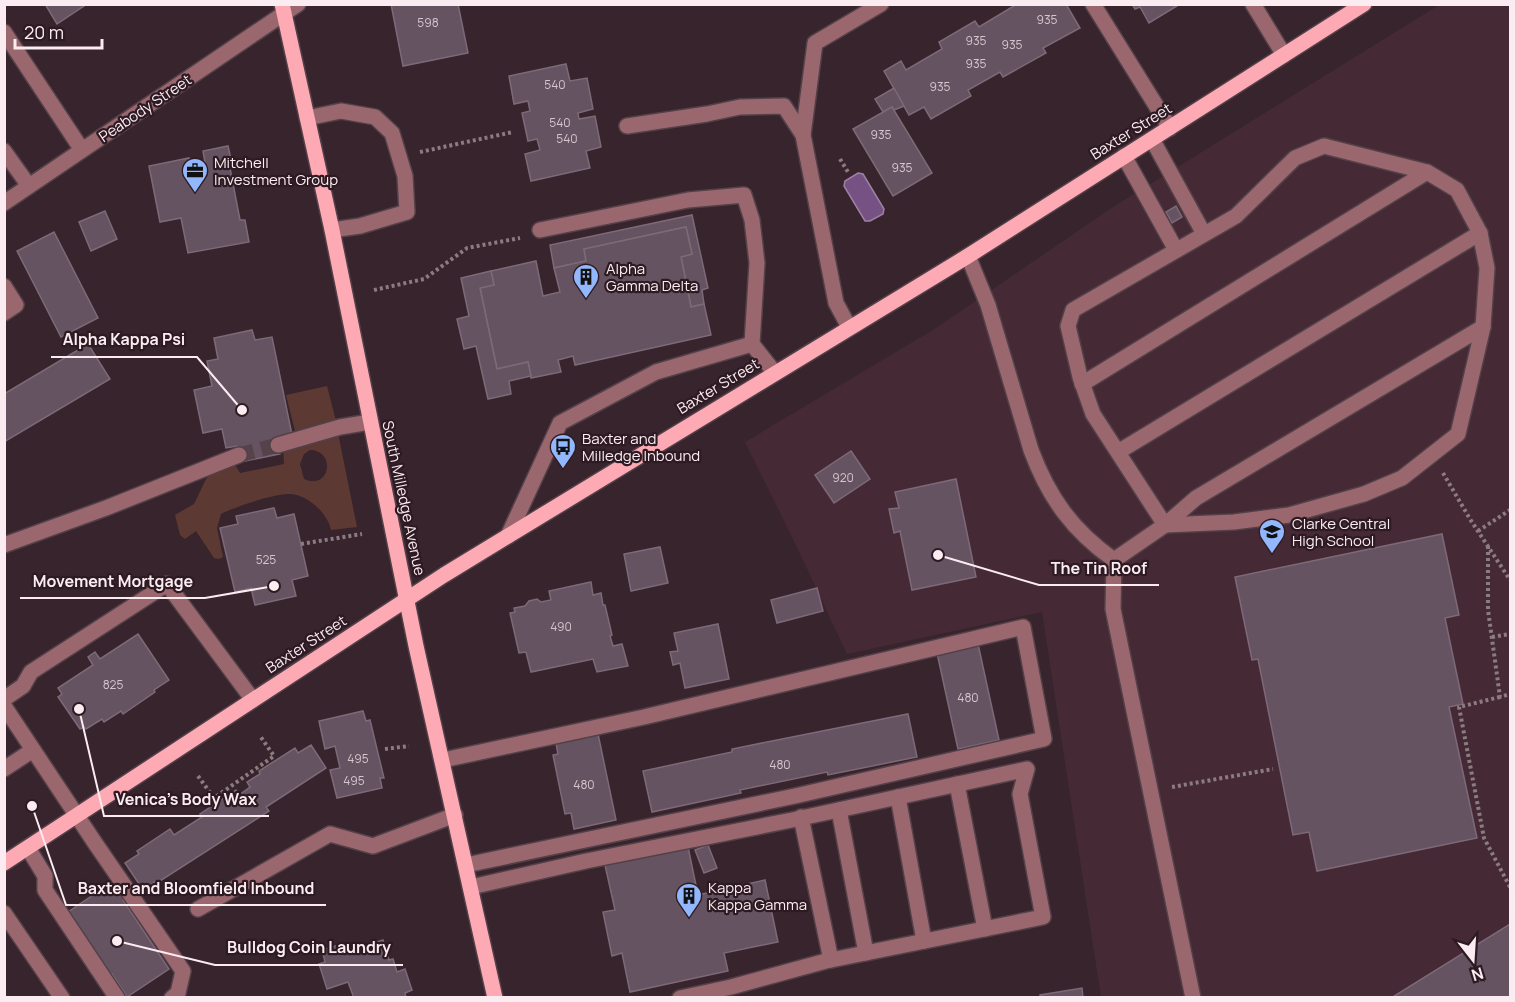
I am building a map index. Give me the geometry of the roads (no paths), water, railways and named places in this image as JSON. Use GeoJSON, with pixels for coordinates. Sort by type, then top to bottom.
{"type":"FeatureCollection","features":[{"type":"Feature","properties":{"kind":"main road","name":"Baxter Street"},"geometry":{"type":"LineString","coordinates":[[4,863],[407,599],[968,256],[1364,4]]}},
{"type":"Feature","properties":{"kind":"main road","name":"South Milledge Avenue"},"geometry":{"type":"LineString","coordinates":[[283,9],[332,230],[407,599],[495,998]]}},
{"type":"Feature","properties":{"kind":"street","name":"Peabody Street"},"geometry":{"type":"LineString","coordinates":[[4,203],[283,9],[298,4]]}},
{"type":"Feature","properties":{"kind":"street"},"geometry":{"type":"LineString","coordinates":[[849,327],[836,303],[803,135],[815,43],[881,4]]}},
{"type":"Feature","properties":{"kind":"street"},"geometry":{"type":"LineString","coordinates":[[1093,4],[1170,128]]}},
{"type":"Feature","properties":{"kind":"street"},"geometry":{"type":"LineString","coordinates":[[1253,4],[1284,55]]}},
{"type":"Feature","properties":{"kind":"street"},"geometry":{"type":"LineString","coordinates":[[4,32],[82,150]]}},
{"type":"Feature","properties":{"kind":"street"},"geometry":{"type":"LineString","coordinates":[[627,126],[740,107],[784,106],[803,135]]}},
{"type":"Feature","properties":{"kind":"street"},"geometry":{"type":"LineString","coordinates":[[307,118],[341,111],[375,117],[392,133],[405,176],[407,212],[360,226],[332,230]]}},
{"type":"Feature","properties":{"kind":"street"},"geometry":{"type":"LineString","coordinates":[[1152,139],[1204,234]]}},
{"type":"Feature","properties":{"kind":"street"},"geometry":{"type":"LineString","coordinates":[[1324,146],[1426,172],[1457,189],[1480,233],[1487,268],[1483,327],[1458,434],[1402,478],[1364,494],[1289,515],[1234,522],[1165,525],[1093,414],[1082,384],[1068,326],[1073,310],[1236,216],[1295,158],[1324,146]]}},
{"type":"Feature","properties":{"kind":"street"},"geometry":{"type":"LineString","coordinates":[[4,151],[29,186]]}},
{"type":"Feature","properties":{"kind":"street"},"geometry":{"type":"LineString","coordinates":[[1124,156],[1176,250]]}},
{"type":"Feature","properties":{"kind":"street"},"geometry":{"type":"LineString","coordinates":[[1082,384],[1426,172]]}},
{"type":"Feature","properties":{"kind":"street"},"geometry":{"type":"LineString","coordinates":[[540,230],[688,200],[744,195],[752,220],[757,263],[752,344],[775,373]]}},
{"type":"Feature","properties":{"kind":"street"},"geometry":{"type":"LineString","coordinates":[[1118,452],[1480,233]]}},
{"type":"Feature","properties":{"kind":"street"},"geometry":{"type":"LineString","coordinates":[[968,256],[987,305],[1030,450],[1050,494],[1065,515],[1114,560]]}},
{"type":"Feature","properties":{"kind":"street"},"geometry":{"type":"LineString","coordinates":[[4,286],[16,305],[4,313]]}},
{"type":"Feature","properties":{"kind":"street"},"geometry":{"type":"LineString","coordinates":[[1114,560],[1165,525],[1196,498],[1483,327]]}},
{"type":"Feature","properties":{"kind":"street"},"geometry":{"type":"LineString","coordinates":[[508,536],[560,423],[656,372],[752,344]]}},
{"type":"Feature","properties":{"kind":"street"},"geometry":{"type":"LineString","coordinates":[[278,445],[340,427],[370,422]]}},
{"type":"Feature","properties":{"kind":"street"},"geometry":{"type":"LineString","coordinates":[[4,545],[106,508],[239,455]]}},
{"type":"Feature","properties":{"kind":"street"},"geometry":{"type":"LineString","coordinates":[[1114,560],[1113,609],[1193,998]]}},
{"type":"Feature","properties":{"kind":"street"},"geometry":{"type":"LineString","coordinates":[[4,699],[23,686],[31,672],[167,584],[253,700]]}},
{"type":"Feature","properties":{"kind":"street"},"geometry":{"type":"LineString","coordinates":[[443,760],[609,724],[1023,627],[1044,739],[795,796],[466,865]]}},
{"type":"Feature","properties":{"kind":"street"},"geometry":{"type":"LineString","coordinates":[[4,705],[183,971],[178,993],[172,998]]}},
{"type":"Feature","properties":{"kind":"street"},"geometry":{"type":"LineString","coordinates":[[4,769],[33,750]]}},
{"type":"Feature","properties":{"kind":"street"},"geometry":{"type":"LineString","coordinates":[[471,887],[1027,769],[1020,794],[1043,917],[831,960],[680,998]]}},
{"type":"Feature","properties":{"kind":"street"},"geometry":{"type":"LineString","coordinates":[[957,784],[985,929]]}},
{"type":"Feature","properties":{"kind":"street"},"geometry":{"type":"LineString","coordinates":[[898,796],[924,941]]}},
{"type":"Feature","properties":{"kind":"street"},"geometry":{"type":"LineString","coordinates":[[839,810],[866,953]]}},
{"type":"Feature","properties":{"kind":"street"},"geometry":{"type":"LineString","coordinates":[[198,909],[330,834],[373,846],[455,815]]}},
{"type":"Feature","properties":{"kind":"street"},"geometry":{"type":"LineString","coordinates":[[801,817],[831,960]]}},
{"type":"Feature","properties":{"kind":"street"},"geometry":{"type":"LineString","coordinates":[[28,848],[45,876],[45,890],[117,998]]}},
{"type":"Feature","properties":{"kind":"street"},"geometry":{"type":"LineString","coordinates":[[7,920],[62,998]]}},
{"type":"Feature","properties":{"kind":"tunnel"},"geometry":{"type":"LineString","coordinates":[[239,455],[278,445]]}},
{"type":"Feature","properties":{"kind":"place","name":"Mitchell Investment Group"},"geometry":{"type":"Point","coordinates":[195,194]}},
{"type":"Feature","properties":{"kind":"place","name":"Alpha Gamma Delta"},"geometry":{"type":"Point","coordinates":[586,300]}},
{"type":"Feature","properties":{"kind":"place","name":"Alpha Kappa Psi"},"geometry":{"type":"Point","coordinates":[242,410]}},
{"type":"Feature","properties":{"kind":"place","name":"Baxter and Milledge Inbound"},"geometry":{"type":"Point","coordinates":[563,470]}},
{"type":"Feature","properties":{"kind":"place","name":"The Tin Roof"},"geometry":{"type":"Point","coordinates":[938,555]}},
{"type":"Feature","properties":{"kind":"place","name":"Clarke Central High School"},"geometry":{"type":"Point","coordinates":[1272,555]}},
{"type":"Feature","properties":{"kind":"place","name":"Movement Mortgage"},"geometry":{"type":"Point","coordinates":[274,586]}},
{"type":"Feature","properties":{"kind":"place","name":"Venica's Body Wax"},"geometry":{"type":"Point","coordinates":[79,709]}},
{"type":"Feature","properties":{"kind":"place","name":"Baxter and Bloomfield Inbound"},"geometry":{"type":"Point","coordinates":[32,806]}},
{"type":"Feature","properties":{"kind":"place","name":"Kappa Kappa Gamma"},"geometry":{"type":"Point","coordinates":[689,919]}},
{"type":"Feature","properties":{"kind":"place","name":"Bulldog Coin Laundry"},"geometry":{"type":"Point","coordinates":[117,941]}}]}
